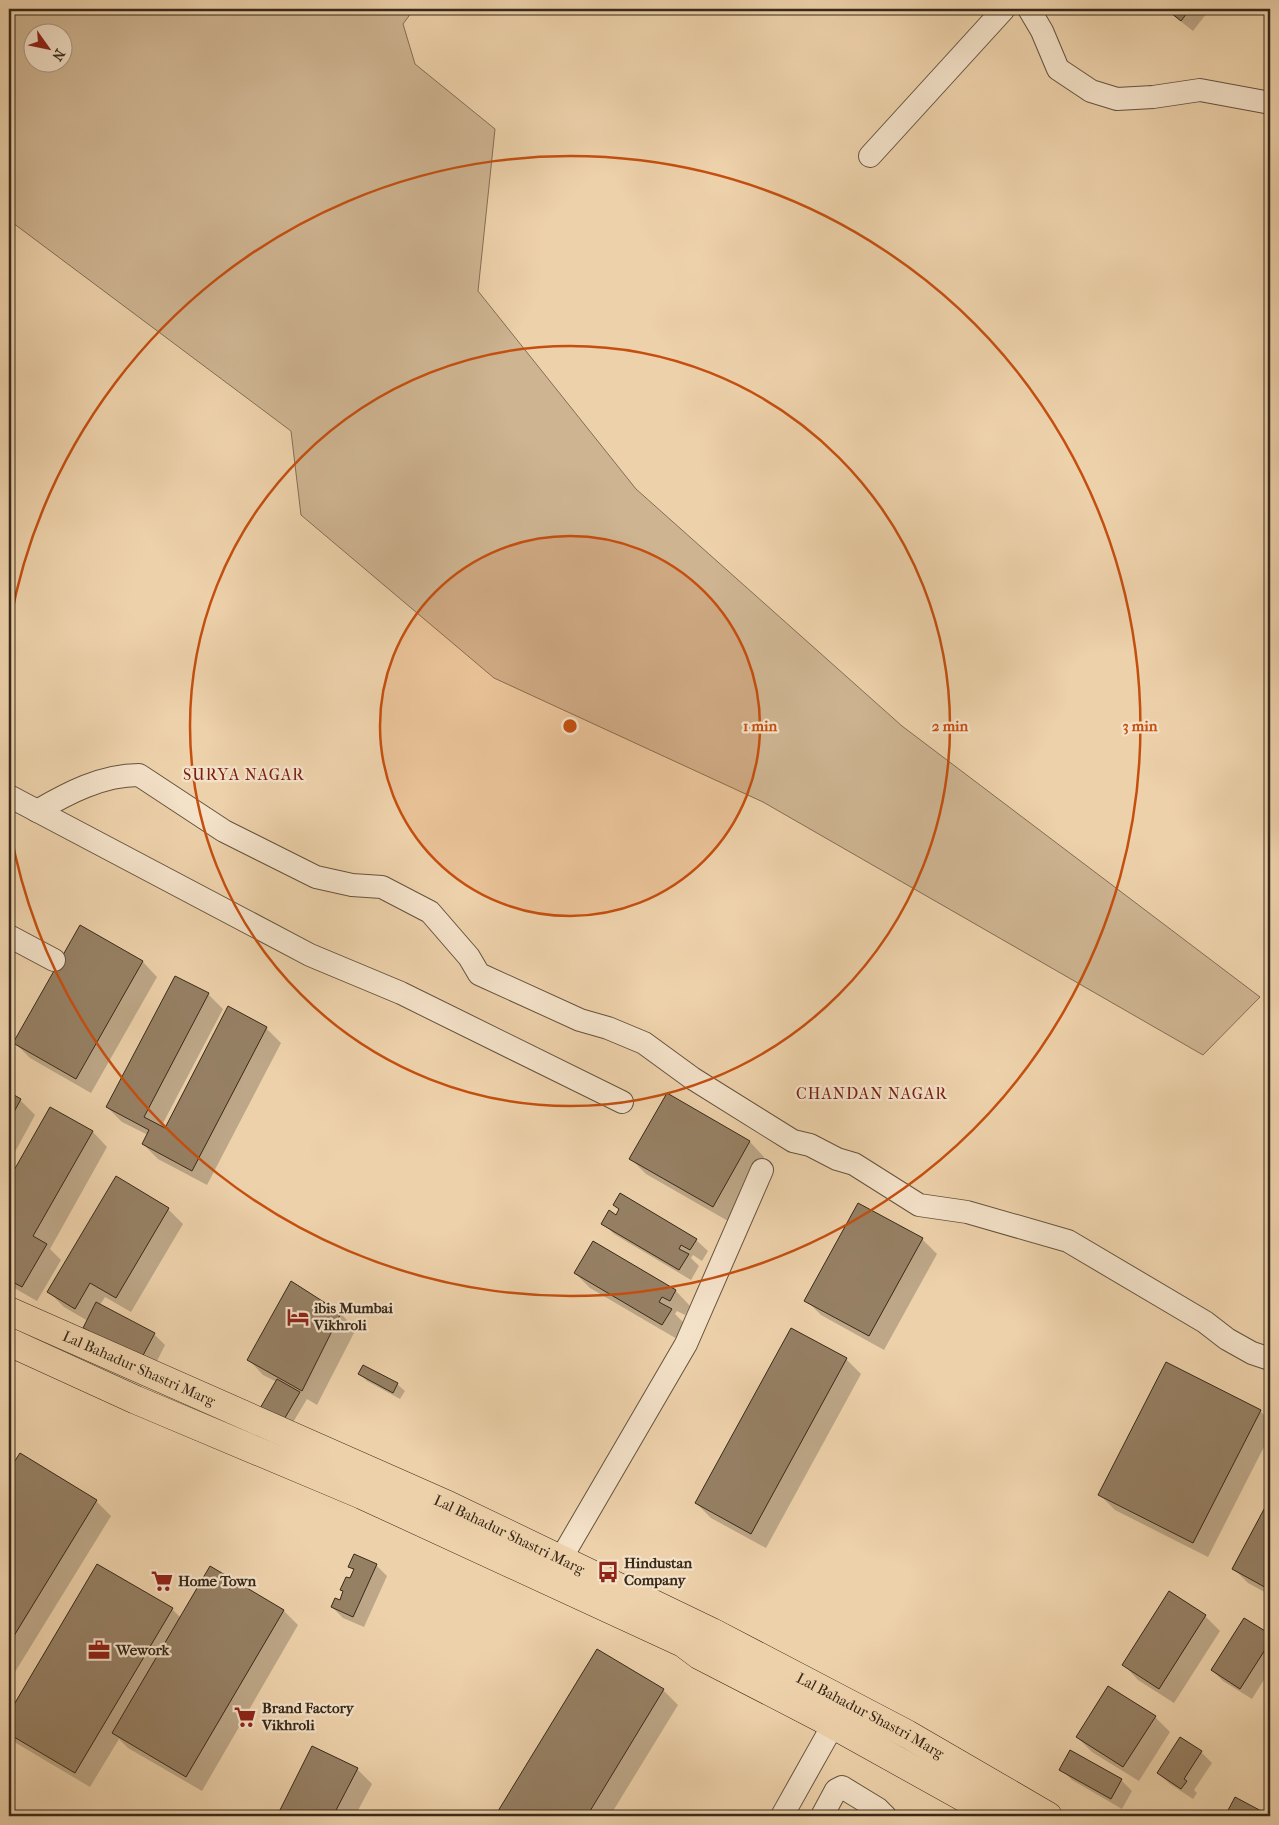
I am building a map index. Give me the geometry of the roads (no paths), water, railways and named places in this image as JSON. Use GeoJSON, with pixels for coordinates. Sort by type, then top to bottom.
{"type":"FeatureCollection","features":[{"type":"Feature","properties":{"kind":"main road","name":"Lal Bahadur Shastri Marg"},"geometry":{"type":"LineString","coordinates":[[9,1311],[448,1505],[554,1571],[699,1655],[833,1725],[997,1816]]}},
{"type":"Feature","properties":{"kind":"main road","name":"Lal Bahadur Shastri Marg"},"geometry":{"type":"LineString","coordinates":[[9,1342],[362,1495],[712,1632],[907,1734],[1048,1816]]}},
{"type":"Feature","properties":{"kind":"main road"},"geometry":{"type":"LineString","coordinates":[[257,1451],[268,1426]]}},
{"type":"Feature","properties":{"kind":"street"},"geometry":{"type":"LineString","coordinates":[[870,156],[1004,9]]}},
{"type":"Feature","properties":{"kind":"street"},"geometry":{"type":"LineString","coordinates":[[1029,9],[1042,31],[1058,69],[1091,91],[1117,99],[1154,97],[1200,90],[1266,102]]}},
{"type":"Feature","properties":{"kind":"street"},"geometry":{"type":"LineString","coordinates":[[37,811],[72,790],[126,775],[139,775],[224,831],[316,877],[352,885],[382,887],[430,912],[470,957],[478,974],[520,995],[580,1020],[608,1028],[644,1043],[692,1078],[792,1141],[810,1145],[837,1159],[854,1164],[919,1205],[967,1212],[1068,1242],[1205,1322],[1227,1339],[1252,1353],[1270,1359]]}},
{"type":"Feature","properties":{"kind":"street"},"geometry":{"type":"LineString","coordinates":[[9,796],[310,955],[401,993],[622,1102]]}},
{"type":"Feature","properties":{"kind":"street"},"geometry":{"type":"LineString","coordinates":[[9,936],[54,960]]}},
{"type":"Feature","properties":{"kind":"street"},"geometry":{"type":"LineString","coordinates":[[554,1571],[686,1344],[762,1170]]}},
{"type":"Feature","properties":{"kind":"street"},"geometry":{"type":"LineString","coordinates":[[782,1816],[833,1725]]}},
{"type":"Feature","properties":{"kind":"street"},"geometry":{"type":"LineString","coordinates":[[822,1816],[836,1790],[842,1787],[878,1809],[885,1816]]}},
{"type":"Feature","properties":{"kind":"place","name":"ibis Mumbai Vikhroli"},"geometry":{"type":"Point","coordinates":[298,1317]}},
{"type":"Feature","properties":{"kind":"place","name":"Hindustan Company"},"geometry":{"type":"Point","coordinates":[608,1572]}},
{"type":"Feature","properties":{"kind":"place","name":"Home Town"},"geometry":{"type":"Point","coordinates":[162,1581]}},
{"type":"Feature","properties":{"kind":"place","name":"Wework"},"geometry":{"type":"Point","coordinates":[99,1650]}},
{"type":"Feature","properties":{"kind":"place","name":"Brand Factory Vikhroli"},"geometry":{"type":"Point","coordinates":[245,1717]}},
{"type":"Feature","properties":{"kind":"district","name":"SURYA NAGAR"},"geometry":{"type":"Point","coordinates":[244,774]}},
{"type":"Feature","properties":{"kind":"district","name":"CHANDAN NAGAR"},"geometry":{"type":"Point","coordinates":[872,1093]}}]}
